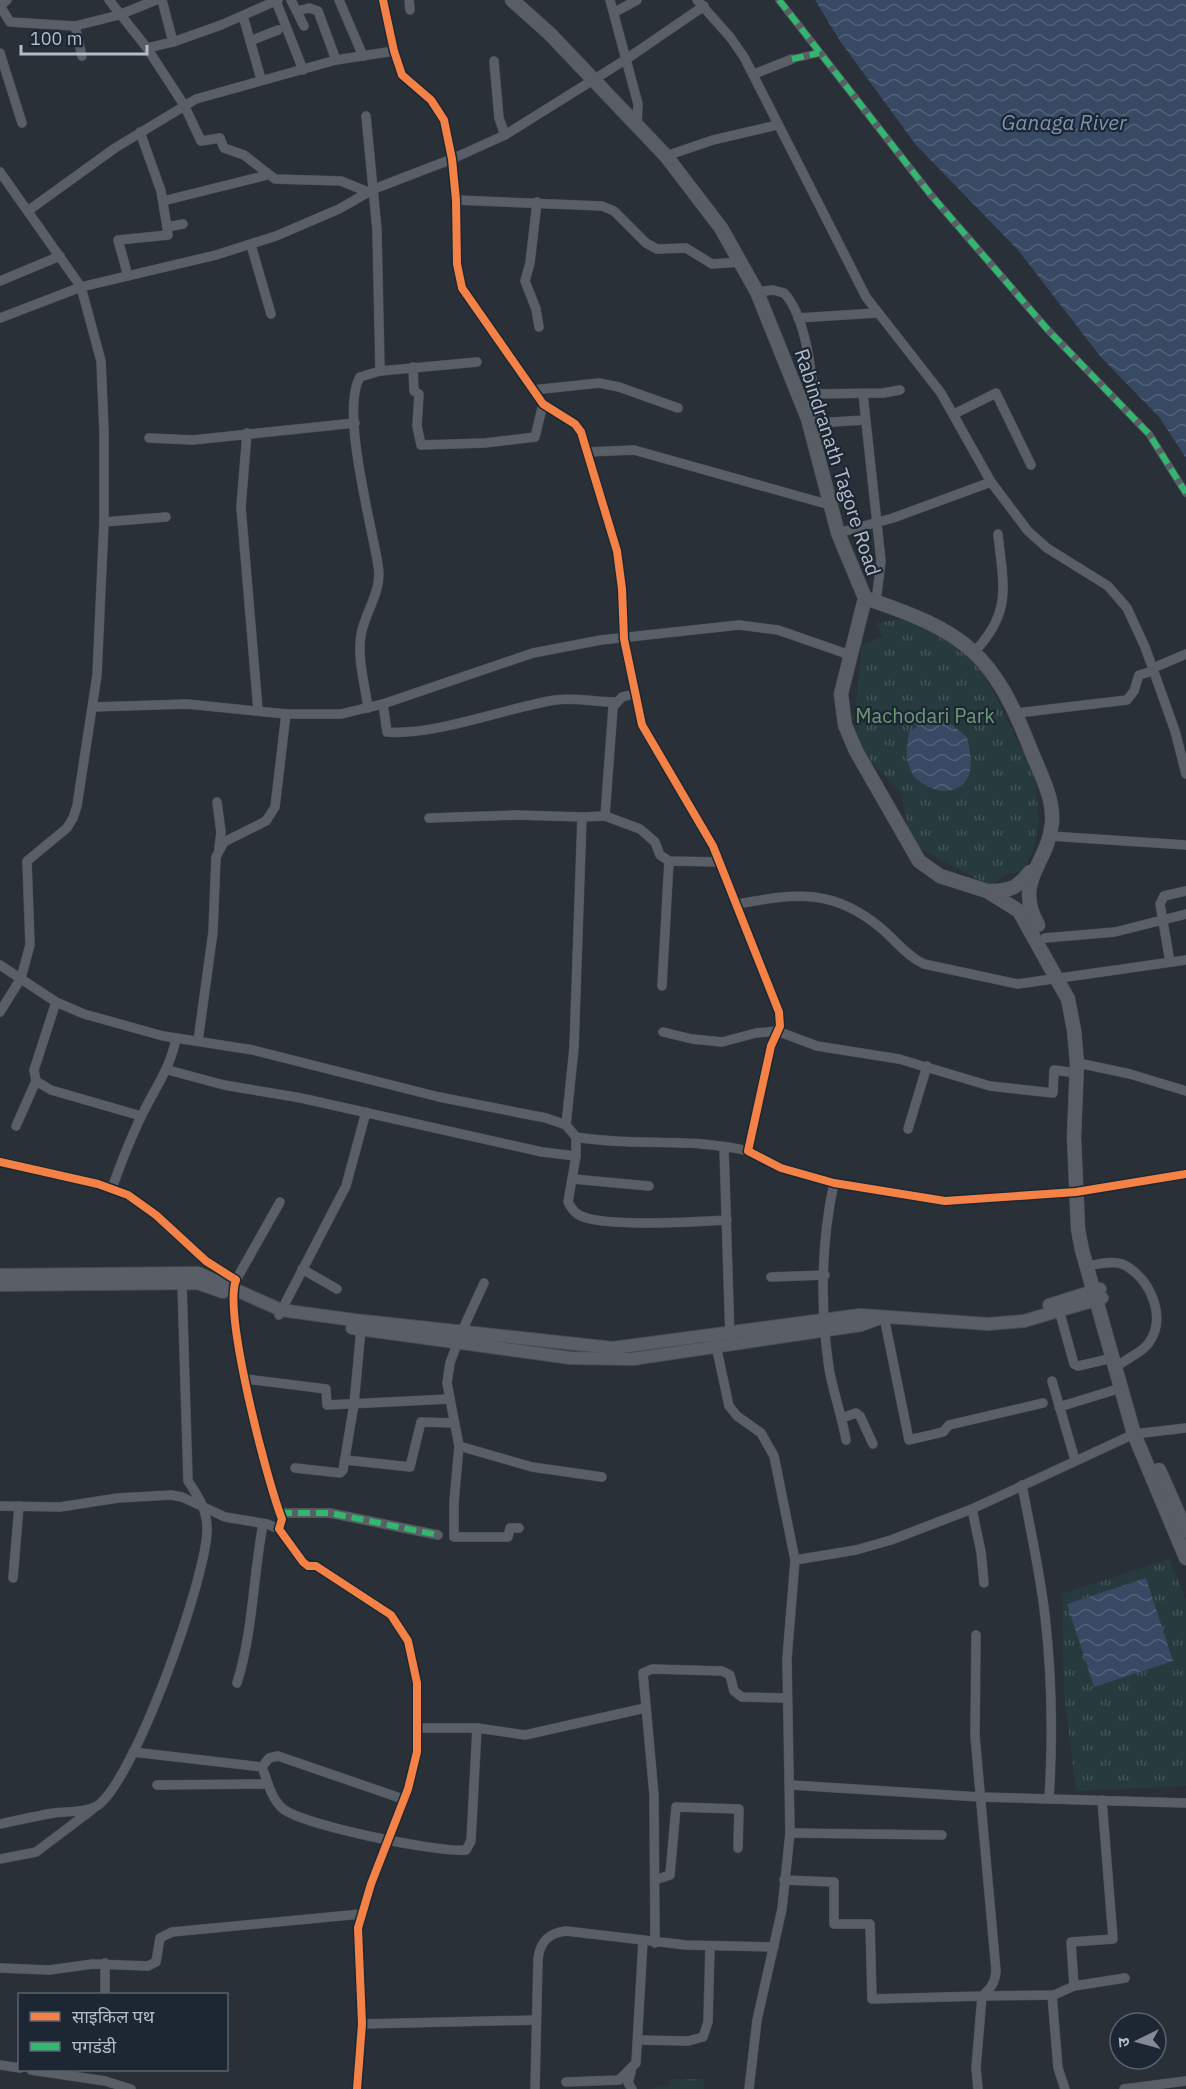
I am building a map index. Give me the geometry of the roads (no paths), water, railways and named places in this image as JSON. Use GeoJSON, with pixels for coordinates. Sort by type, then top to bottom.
{"type":"FeatureCollection","features":[{"type":"Feature","properties":{"kind":"main road","name":"Rabindranath Tagore Road"},"geometry":{"type":"LineString","coordinates":[[512,0],[595,80],[666,156],[721,228],[757,292],[808,419],[837,533],[870,600],[923,618],[962,640],[975,651],[1017,713],[1051,806],[1050,836],[1036,866],[1027,894],[1030,911],[1046,938],[1062,977],[1074,1030],[1079,1069],[1078,1229],[1138,1434],[1186,1531]]}},
{"type":"Feature","properties":{"kind":"main road","name":"Rabindranath Tagore Road"},"geometry":{"type":"LineString","coordinates":[[870,600],[850,655],[841,694],[845,725],[856,752],[911,851],[919,861],[940,876],[987,891],[1019,911],[1062,977]]}},
{"type":"Feature","properties":{"kind":"main road"},"geometry":{"type":"LineString","coordinates":[[987,891],[1009,891],[1019,886],[1036,866]]}},
{"type":"Feature","properties":{"kind":"main road","name":"Rabindranath Tagore Road"},"geometry":{"type":"LineString","coordinates":[[1080,1191],[1097,1295]]}},
{"type":"Feature","properties":{"kind":"main road","name":"Rabindranath Tagore Road"},"geometry":{"type":"LineString","coordinates":[[1117,1360],[1121,1388],[1186,1558]]}},
{"type":"Feature","properties":{"kind":"street"},"geometry":{"type":"LineString","coordinates":[[7,0],[0,6],[10,22],[75,26],[119,15],[156,0]]}},
{"type":"Feature","properties":{"kind":"street"},"geometry":{"type":"LineString","coordinates":[[109,0],[147,48],[184,105],[201,141],[220,138],[224,148],[244,155],[268,175],[284,180],[341,181],[371,191]]}},
{"type":"Feature","properties":{"kind":"street"},"geometry":{"type":"LineString","coordinates":[[162,0],[173,42]]}},
{"type":"Feature","properties":{"kind":"street"},"geometry":{"type":"LineString","coordinates":[[291,0],[304,26]]}},
{"type":"Feature","properties":{"kind":"street"},"geometry":{"type":"LineString","coordinates":[[339,0],[363,56]]}},
{"type":"Feature","properties":{"kind":"street"},"geometry":{"type":"LineString","coordinates":[[383,0],[394,51],[402,75],[438,107],[444,120],[452,159],[456,200],[457,264],[462,288],[543,404],[575,424],[581,432],[617,550],[622,589],[624,639],[642,725],[652,745],[692,807],[720,862],[775,997],[781,1018],[771,1046],[748,1151]]}},
{"type":"Feature","properties":{"kind":"street"},"geometry":{"type":"LineString","coordinates":[[610,0],[638,104],[637,125]]}},
{"type":"Feature","properties":{"kind":"street"},"geometry":{"type":"LineString","coordinates":[[615,12],[637,0]]}},
{"type":"Feature","properties":{"kind":"street"},"geometry":{"type":"LineString","coordinates":[[780,0],[931,195],[1048,330],[1149,434],[1186,493]]}},
{"type":"Feature","properties":{"kind":"street"},"geometry":{"type":"LineString","coordinates":[[147,48],[173,42],[277,1],[303,70]]}},
{"type":"Feature","properties":{"kind":"street"},"geometry":{"type":"LineString","coordinates":[[0,318],[81,288],[251,245],[316,219],[371,191],[506,135],[625,60],[700,3],[730,37],[754,74],[777,125],[876,313],[930,378],[954,414],[991,482],[1028,531],[1047,548],[1095,577],[1119,597],[1127,609],[1153,669],[1175,731],[1186,774]]}},
{"type":"Feature","properties":{"kind":"street"},"geometry":{"type":"LineString","coordinates":[[297,11],[309,8],[318,11],[336,60]]}},
{"type":"Feature","properties":{"kind":"street"},"geometry":{"type":"LineString","coordinates":[[243,15],[261,79]]}},
{"type":"Feature","properties":{"kind":"street"},"geometry":{"type":"LineString","coordinates":[[75,26],[82,56]]}},
{"type":"Feature","properties":{"kind":"street"},"geometry":{"type":"LineString","coordinates":[[250,41],[278,30]]}},
{"type":"Feature","properties":{"kind":"street"},"geometry":{"type":"LineString","coordinates":[[29,210],[53,190],[140,132],[184,105],[213,92],[336,60],[394,51]]}},
{"type":"Feature","properties":{"kind":"street"},"geometry":{"type":"LineString","coordinates":[[0,53],[22,123]]}},
{"type":"Feature","properties":{"kind":"street"},"geometry":{"type":"LineString","coordinates":[[754,74],[792,59],[819,53]]}},
{"type":"Feature","properties":{"kind":"street"},"geometry":{"type":"LineString","coordinates":[[494,61],[499,118],[506,135]]}},
{"type":"Feature","properties":{"kind":"street"},"geometry":{"type":"LineString","coordinates":[[366,116],[380,371]]}},
{"type":"Feature","properties":{"kind":"street"},"geometry":{"type":"LineString","coordinates":[[666,156],[713,140],[777,125]]}},
{"type":"Feature","properties":{"kind":"street"},"geometry":{"type":"LineString","coordinates":[[128,276],[118,240],[168,235],[163,201],[140,132]]}},
{"type":"Feature","properties":{"kind":"street"},"geometry":{"type":"LineString","coordinates":[[0,172],[60,256],[81,288],[88,306],[101,361],[104,522],[101,607],[93,707],[73,818],[67,828],[27,861],[26,877],[32,930],[21,978],[0,1012]]}},
{"type":"Feature","properties":{"kind":"street"},"geometry":{"type":"LineString","coordinates":[[163,201],[268,175]]}},
{"type":"Feature","properties":{"kind":"street"},"geometry":{"type":"LineString","coordinates":[[456,200],[537,202],[609,208],[651,247],[686,248],[712,264],[741,262]]}},
{"type":"Feature","properties":{"kind":"street"},"geometry":{"type":"LineString","coordinates":[[537,202],[530,263],[525,281],[536,309],[539,327]]}},
{"type":"Feature","properties":{"kind":"street"},"geometry":{"type":"LineString","coordinates":[[167,227],[183,224]]}},
{"type":"Feature","properties":{"kind":"street"},"geometry":{"type":"LineString","coordinates":[[251,245],[271,314]]}},
{"type":"Feature","properties":{"kind":"street"},"geometry":{"type":"LineString","coordinates":[[0,281],[60,256]]}},
{"type":"Feature","properties":{"kind":"street"},"geometry":{"type":"LineString","coordinates":[[757,292],[773,290],[784,293],[798,318],[812,394],[818,453]]}},
{"type":"Feature","properties":{"kind":"street"},"geometry":{"type":"LineString","coordinates":[[798,318],[876,313]]}},
{"type":"Feature","properties":{"kind":"street"},"geometry":{"type":"LineString","coordinates":[[368,708],[360,638],[376,594],[379,569],[365,497],[355,423],[357,382],[365,374],[380,371],[477,362]]}},
{"type":"Feature","properties":{"kind":"street"},"geometry":{"type":"LineString","coordinates":[[413,367],[414,391],[419,394],[417,426],[421,445],[485,443],[535,437],[543,404]]}},
{"type":"Feature","properties":{"kind":"street"},"geometry":{"type":"LineString","coordinates":[[533,390],[599,383],[619,387],[678,408]]}},
{"type":"Feature","properties":{"kind":"street"},"geometry":{"type":"LineString","coordinates":[[812,394],[863,394],[900,390]]}},
{"type":"Feature","properties":{"kind":"street"},"geometry":{"type":"LineString","coordinates":[[954,414],[996,393],[1030,465]]}},
{"type":"Feature","properties":{"kind":"street"},"geometry":{"type":"LineString","coordinates":[[863,394],[881,561],[870,600]]}},
{"type":"Feature","properties":{"kind":"street"},"geometry":{"type":"LineString","coordinates":[[816,423],[865,420]]}},
{"type":"Feature","properties":{"kind":"street"},"geometry":{"type":"LineString","coordinates":[[149,438],[193,440],[355,423]]}},
{"type":"Feature","properties":{"kind":"street"},"geometry":{"type":"LineString","coordinates":[[247,433],[241,507],[258,710]]}},
{"type":"Feature","properties":{"kind":"street"},"geometry":{"type":"LineString","coordinates":[[588,452],[634,450],[830,505]]}},
{"type":"Feature","properties":{"kind":"street"},"geometry":{"type":"LineString","coordinates":[[837,533],[876,523],[991,482]]}},
{"type":"Feature","properties":{"kind":"street"},"geometry":{"type":"LineString","coordinates":[[104,522],[166,517]]}},
{"type":"Feature","properties":{"kind":"street"},"geometry":{"type":"LineString","coordinates":[[975,651],[992,633],[1005,596],[998,534]]}},
{"type":"Feature","properties":{"kind":"street"},"geometry":{"type":"LineString","coordinates":[[93,707],[187,704],[315,716],[383,704],[533,653],[602,640],[718,627],[755,626],[778,630],[850,655]]}},
{"type":"Feature","properties":{"kind":"street"},"geometry":{"type":"LineString","coordinates":[[1017,713],[1127,700],[1134,691],[1139,675],[1186,654]]}},
{"type":"Feature","properties":{"kind":"street"},"geometry":{"type":"LineString","coordinates":[[383,704],[387,732],[404,732],[436,728],[552,701],[574,699],[615,702],[622,697],[634,694]]}},
{"type":"Feature","properties":{"kind":"street"},"geometry":{"type":"LineString","coordinates":[[605,816],[615,702]]}},
{"type":"Feature","properties":{"kind":"street"},"geometry":{"type":"LineString","coordinates":[[219,850],[233,837],[266,821],[275,807],[286,714]]}},
{"type":"Feature","properties":{"kind":"street"},"geometry":{"type":"LineString","coordinates":[[198,1041],[213,932],[221,832],[217,802]]}},
{"type":"Feature","properties":{"kind":"street"},"geometry":{"type":"LineString","coordinates":[[429,818],[508,815],[605,816],[640,828],[655,842],[660,855],[669,861],[720,862]]}},
{"type":"Feature","properties":{"kind":"street"},"geometry":{"type":"LineString","coordinates":[[566,1125],[574,1048],[582,817]]}},
{"type":"Feature","properties":{"kind":"street"},"geometry":{"type":"LineString","coordinates":[[1050,836],[1186,845]]}},
{"type":"Feature","properties":{"kind":"street"},"geometry":{"type":"LineString","coordinates":[[662,986],[669,861]]}},
{"type":"Feature","properties":{"kind":"street"},"geometry":{"type":"LineString","coordinates":[[1170,962],[1160,904],[1164,896],[1186,891]]}},
{"type":"Feature","properties":{"kind":"street"},"geometry":{"type":"LineString","coordinates":[[738,904],[791,895],[824,897],[854,909],[868,918],[910,956],[924,964],[1018,984],[1186,960]]}},
{"type":"Feature","properties":{"kind":"street"},"geometry":{"type":"LineString","coordinates":[[1046,938],[1115,932],[1162,918],[1186,914]]}},
{"type":"Feature","properties":{"kind":"street"},"geometry":{"type":"LineString","coordinates":[[0,965],[56,1002],[84,1014],[176,1038],[280,1056],[439,1097],[546,1118],[566,1125],[576,1137],[576,1156],[568,1202],[572,1210],[585,1217],[652,1222],[727,1221]]}},
{"type":"Feature","properties":{"kind":"street"},"geometry":{"type":"LineString","coordinates":[[16,1126],[36,1082],[34,1070],[56,1002]]}},
{"type":"Feature","properties":{"kind":"street"},"geometry":{"type":"LineString","coordinates":[[663,1032],[723,1042],[756,1033],[777,1031],[817,1046],[880,1055],[927,1066],[990,1086],[1053,1093],[1054,1070],[1079,1069],[1130,1074],[1186,1091]]}},
{"type":"Feature","properties":{"kind":"street"},"geometry":{"type":"LineString","coordinates":[[112,1188],[141,1116],[168,1070],[176,1038]]}},
{"type":"Feature","properties":{"kind":"street"},"geometry":{"type":"LineString","coordinates":[[908,1129],[927,1066]]}},
{"type":"Feature","properties":{"kind":"street"},"geometry":{"type":"LineString","coordinates":[[168,1070],[224,1085],[366,1112],[436,1130],[542,1152],[576,1156]]}},
{"type":"Feature","properties":{"kind":"street"},"geometry":{"type":"LineString","coordinates":[[36,1082],[51,1090],[141,1116]]}},
{"type":"Feature","properties":{"kind":"street"},"geometry":{"type":"LineString","coordinates":[[280,1313],[346,1186],[366,1112]]}},
{"type":"Feature","properties":{"kind":"street"},"geometry":{"type":"LineString","coordinates":[[576,1137],[629,1143],[678,1142],[748,1151],[781,1168],[834,1183],[945,1201],[1080,1191],[1186,1174]]}},
{"type":"Feature","properties":{"kind":"street"},"geometry":{"type":"LineString","coordinates":[[724,1147],[730,1338]]}},
{"type":"Feature","properties":{"kind":"street"},"geometry":{"type":"LineString","coordinates":[[0,1162],[112,1188],[148,1209],[234,1289]]}},
{"type":"Feature","properties":{"kind":"street"},"geometry":{"type":"LineString","coordinates":[[573,1179],[649,1186]]}},
{"type":"Feature","properties":{"kind":"street"},"geometry":{"type":"LineString","coordinates":[[834,1183],[828,1213],[824,1325],[830,1370],[846,1440]]}},
{"type":"Feature","properties":{"kind":"street"},"geometry":{"type":"LineString","coordinates":[[279,1529],[282,1519],[264,1463],[246,1379],[234,1289],[280,1202]]}},
{"type":"Feature","properties":{"kind":"street"},"geometry":{"type":"LineString","coordinates":[[1059,1310],[1074,1364],[1078,1366],[1117,1360],[1148,1345],[1154,1332],[1157,1311],[1154,1298],[1145,1284],[1128,1267],[1112,1262],[1092,1265]]}},
{"type":"Feature","properties":{"kind":"street"},"geometry":{"type":"LineString","coordinates":[[302,1269],[336,1288]]}},
{"type":"Feature","properties":{"kind":"street"},"geometry":{"type":"LineString","coordinates":[[0,1275],[193,1273],[206,1276],[280,1313],[361,1329],[613,1348],[730,1338],[824,1325],[860,1315],[988,1324],[1024,1321],[1097,1295]]}},
{"type":"Feature","properties":{"kind":"street"},"geometry":{"type":"LineString","coordinates":[[771,1276],[825,1275]]}},
{"type":"Feature","properties":{"kind":"street"},"geometry":{"type":"LineString","coordinates":[[0,1285],[197,1283],[234,1289]]}},
{"type":"Feature","properties":{"kind":"street"},"geometry":{"type":"LineString","coordinates":[[484,1283],[450,1364],[447,1383],[459,1446],[454,1502],[454,1537],[508,1538],[510,1528],[519,1528]]}},
{"type":"Feature","properties":{"kind":"street"},"geometry":{"type":"LineString","coordinates":[[0,1859],[36,1852],[95,1808],[116,1784],[133,1752],[177,1645],[197,1586],[206,1547],[207,1528],[204,1507],[188,1481],[182,1284]]}},
{"type":"Feature","properties":{"kind":"street"},"geometry":{"type":"LineString","coordinates":[[1006,1322],[1022,1313],[1097,1295]]}},
{"type":"Feature","properties":{"kind":"street"},"geometry":{"type":"LineString","coordinates":[[280,1313],[460,1337]]}},
{"type":"Feature","properties":{"kind":"street"},"geometry":{"type":"LineString","coordinates":[[884,1317],[909,1440],[943,1432],[949,1425],[1043,1403]]}},
{"type":"Feature","properties":{"kind":"street"},"geometry":{"type":"LineString","coordinates":[[295,1468],[342,1473],[354,1404],[361,1329]]}},
{"type":"Feature","properties":{"kind":"street"},"geometry":{"type":"LineString","coordinates":[[715,1340],[729,1406],[737,1416],[761,1433],[771,1448],[795,1560],[787,1659],[790,1833],[782,1909],[758,2020],[749,2089]]}},
{"type":"Feature","properties":{"kind":"street"},"geometry":{"type":"LineString","coordinates":[[246,1379],[326,1389],[327,1405],[450,1399]]}},
{"type":"Feature","properties":{"kind":"street"},"geometry":{"type":"LineString","coordinates":[[1052,1381],[1075,1460]]}},
{"type":"Feature","properties":{"kind":"street"},"geometry":{"type":"LineString","coordinates":[[1059,1407],[1121,1388]]}},
{"type":"Feature","properties":{"kind":"street"},"geometry":{"type":"LineString","coordinates":[[842,1418],[856,1413],[860,1416],[873,1444]]}},
{"type":"Feature","properties":{"kind":"street"},"geometry":{"type":"LineString","coordinates":[[346,1460],[410,1467],[421,1422],[454,1423]]}},
{"type":"Feature","properties":{"kind":"street"},"geometry":{"type":"LineString","coordinates":[[795,1560],[877,1544],[972,1509],[1075,1460],[1138,1434],[1186,1428]]}},
{"type":"Feature","properties":{"kind":"street"},"geometry":{"type":"LineString","coordinates":[[459,1446],[532,1467],[602,1477]]}},
{"type":"Feature","properties":{"kind":"street"},"geometry":{"type":"LineString","coordinates":[[1022,1485],[1046,1627],[1052,1725],[1049,1799]]}},
{"type":"Feature","properties":{"kind":"street"},"geometry":{"type":"LineString","coordinates":[[0,1506],[71,1506],[159,1495],[182,1497],[225,1517],[279,1529],[308,1566],[316,1566],[377,1604],[400,1626],[408,1641],[417,1683],[417,1752],[403,1799],[361,1914],[357,1954],[362,2024],[357,2089]]}},
{"type":"Feature","properties":{"kind":"street"},"geometry":{"type":"LineString","coordinates":[[13,1578],[19,1506]]}},
{"type":"Feature","properties":{"kind":"street"},"geometry":{"type":"LineString","coordinates":[[972,1509],[981,1552],[984,1583]]}},
{"type":"Feature","properties":{"kind":"street"},"geometry":{"type":"LineString","coordinates":[[280,1513],[330,1513],[438,1535]]}},
{"type":"Feature","properties":{"kind":"street"},"geometry":{"type":"LineString","coordinates":[[237,1683],[245,1656],[255,1566],[263,1524]]}},
{"type":"Feature","properties":{"kind":"street"},"geometry":{"type":"LineString","coordinates":[[976,1635],[975,1736],[996,1971],[995,1982],[982,1996],[976,2068],[978,2089]]}},
{"type":"Feature","properties":{"kind":"street"},"geometry":{"type":"LineString","coordinates":[[655,1943],[654,1795],[643,1673],[652,1669],[722,1671],[730,1675],[735,1691],[742,1697],[787,1698]]}},
{"type":"Feature","properties":{"kind":"street"},"geometry":{"type":"LineString","coordinates":[[418,1728],[477,1728],[525,1734],[645,1708]]}},
{"type":"Feature","properties":{"kind":"street"},"geometry":{"type":"LineString","coordinates":[[262,1767],[268,1784],[283,1808],[297,1816],[387,1841],[463,1851],[470,1848],[477,1728]]}},
{"type":"Feature","properties":{"kind":"street"},"geometry":{"type":"LineString","coordinates":[[133,1752],[262,1767]]}},
{"type":"Feature","properties":{"kind":"street"},"geometry":{"type":"LineString","coordinates":[[262,1767],[269,1758],[278,1755],[403,1799]]}},
{"type":"Feature","properties":{"kind":"street"},"geometry":{"type":"LineString","coordinates":[[157,1785],[268,1784]]}},
{"type":"Feature","properties":{"kind":"street"},"geometry":{"type":"LineString","coordinates":[[790,1785],[980,1797],[1186,1803]]}},
{"type":"Feature","properties":{"kind":"street"},"geometry":{"type":"LineString","coordinates":[[1074,1986],[1071,1942],[1113,1939],[1102,1800]]}},
{"type":"Feature","properties":{"kind":"street"},"geometry":{"type":"LineString","coordinates":[[655,1880],[670,1875],[676,1807],[739,1809],[738,1848]]}},
{"type":"Feature","properties":{"kind":"street"},"geometry":{"type":"LineString","coordinates":[[0,1824],[95,1808]]}},
{"type":"Feature","properties":{"kind":"street"},"geometry":{"type":"LineString","coordinates":[[790,1833],[942,1834]]}},
{"type":"Feature","properties":{"kind":"street"},"geometry":{"type":"LineString","coordinates":[[784,1880],[834,1882],[834,1924],[870,1924],[872,1999],[1052,1995],[1074,1986],[1125,1978]]}},
{"type":"Feature","properties":{"kind":"street"},"geometry":{"type":"LineString","coordinates":[[0,1968],[49,1970],[105,1963],[142,1967],[154,1964],[158,1959],[160,1938],[179,1930],[361,1914]]}},
{"type":"Feature","properties":{"kind":"street"},"geometry":{"type":"LineString","coordinates":[[535,2089],[540,1949],[549,1936],[566,1931],[655,1943],[774,1947]]}},
{"type":"Feature","properties":{"kind":"street"},"geometry":{"type":"LineString","coordinates":[[566,2082],[614,2081],[624,2077],[636,2063],[643,1941]]}},
{"type":"Feature","properties":{"kind":"street"},"geometry":{"type":"LineString","coordinates":[[638,2040],[688,2041],[703,2037],[708,2022],[711,1946]]}},
{"type":"Feature","properties":{"kind":"street"},"geometry":{"type":"LineString","coordinates":[[105,1963],[105,1993]]}},
{"type":"Feature","properties":{"kind":"street"},"geometry":{"type":"LineString","coordinates":[[1052,1995],[1058,2068],[1065,2089]]}},
{"type":"Feature","properties":{"kind":"street"},"geometry":{"type":"LineString","coordinates":[[362,2024],[536,2020]]}},
{"type":"Feature","properties":{"kind":"street"},"geometry":{"type":"LineString","coordinates":[[0,2065],[18,2068]]}},
{"type":"Feature","properties":{"kind":"street"},"geometry":{"type":"LineString","coordinates":[[631,2069],[628,2083],[632,2089]]}},
{"type":"Feature","properties":{"kind":"street"},"geometry":{"type":"LineString","coordinates":[[38,2071],[105,2081],[130,2089]]}},
{"type":"Feature","properties":{"kind":"street"},"geometry":{"type":"LineString","coordinates":[[105,2071],[105,2081]]}},
{"type":"Feature","properties":{"kind":"street"},"geometry":{"type":"LineString","coordinates":[[83,2089],[85,2078]]}},
{"type":"Feature","properties":{"kind":"street"},"geometry":{"type":"LineString","coordinates":[[1124,2089],[1186,2081]]}},
{"type":"Feature","properties":{"kind":"water","name":"Ganaga River"},"geometry":{"type":"Polygon","coordinates":[[[815,0],[1186,0],[1186,458],[1159,417],[1100,356],[1018,250],[916,145],[840,41],[815,0]]]}},
{"type":"Feature","properties":{"kind":"water"},"geometry":{"type":"Polygon","coordinates":[[[921,715],[925,720],[947,721],[967,737],[971,758],[969,774],[961,786],[954,790],[945,791],[928,787],[914,776],[910,769],[907,755],[909,732],[917,726],[914,722],[921,715]]]}},
{"type":"Feature","properties":{"kind":"water"},"geometry":{"type":"Polygon","coordinates":[[[1146,1578],[1173,1661],[1094,1687],[1067,1604],[1146,1578]]]}},
{"type":"Feature","properties":{"kind":"park label","name":"Machodari Park"},"geometry":{"type":"Point","coordinates":[925,715]}}]}
